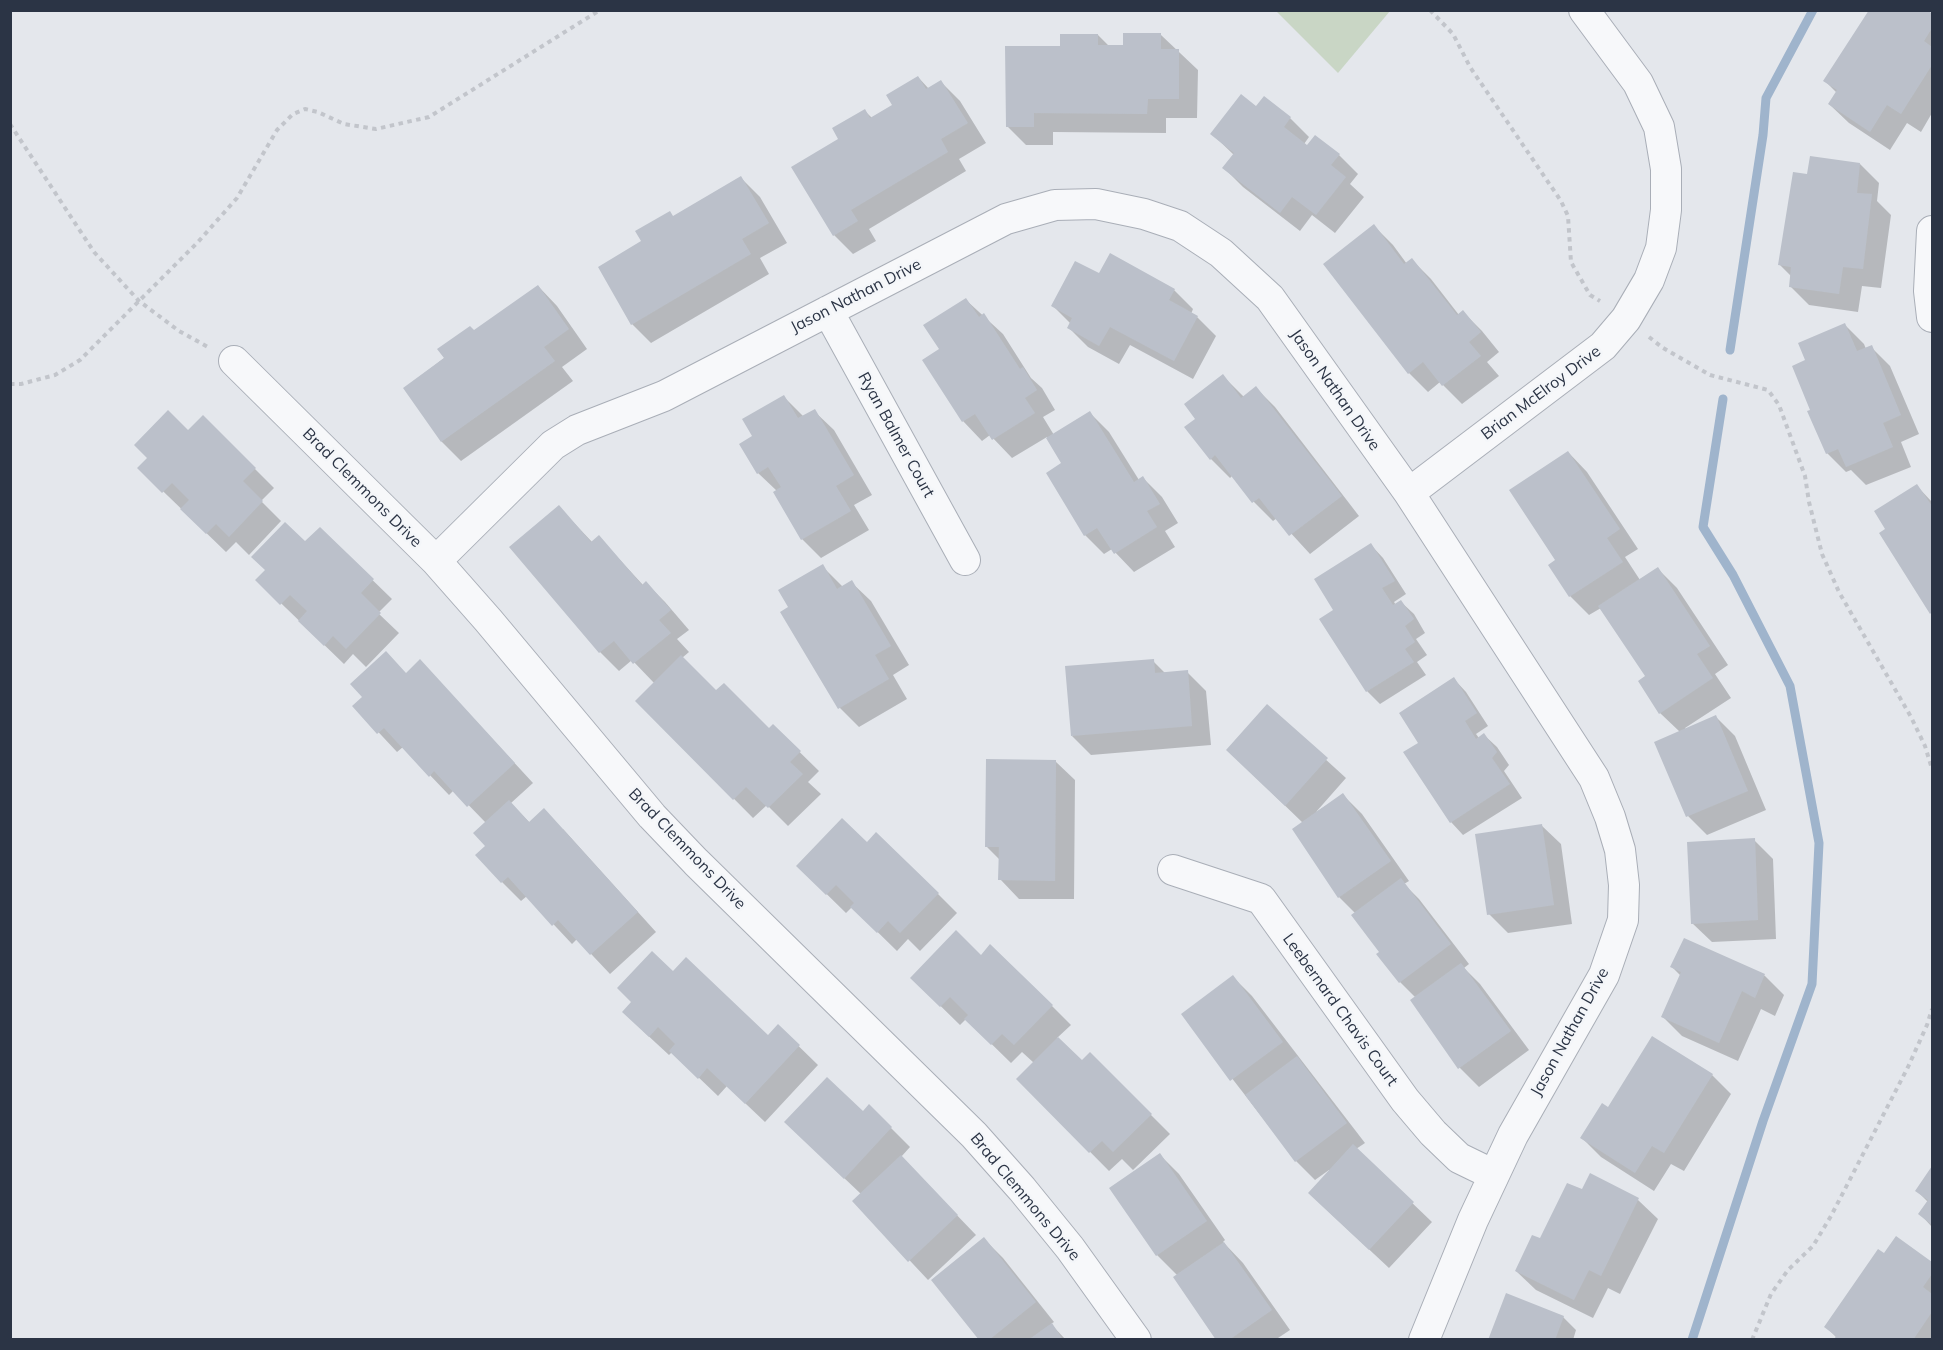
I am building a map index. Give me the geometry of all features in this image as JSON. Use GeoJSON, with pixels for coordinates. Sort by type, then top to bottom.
{"type":"FeatureCollection","features":[{"type":"Feature","properties":{"kind":"street","name":"Brian McElroy Drive"},"geometry":{"type":"LineString","coordinates":[[1409,493],[1603,346],[1626,319],[1649,280],[1661,248],[1666,210],[1666,169],[1659,127],[1638,83],[1584,10]]}},
{"type":"Feature","properties":{"kind":"street","name":"Jason Nathan Drive"},"geometry":{"type":"LineString","coordinates":[[436,561],[553,445],[577,430],[664,396],[1006,219],[1055,205],[1096,204],[1144,213],[1180,226],[1221,253],[1270,298],[1409,493],[1594,778],[1610,817],[1620,850],[1624,885],[1623,920],[1604,975],[1513,1135],[1473,1220],[1424,1340]]}},
{"type":"Feature","properties":{"kind":"street"},"geometry":{"type":"LineString","coordinates":[[1932,231],[1929,291],[1932,317]]}},
{"type":"Feature","properties":{"kind":"street","name":"Ryan Balmer Court"},"geometry":{"type":"LineString","coordinates":[[828,311],[965,560]]}},
{"type":"Feature","properties":{"kind":"street","name":"Brad Clemmons Drive"},"geometry":{"type":"LineString","coordinates":[[234,361],[436,561],[652,816],[974,1135],[1070,1248],[1136,1340]]}},
{"type":"Feature","properties":{"kind":"street","name":"Leebernard Chavis Court"},"geometry":{"type":"LineString","coordinates":[[1173,870],[1260,898],[1404,1100],[1459,1158],[1494,1175]]}},
{"type":"Feature","properties":{"kind":"path"},"geometry":{"type":"LineString","coordinates":[[10,384],[21,384],[55,375],[80,360],[198,242],[237,198],[276,130],[292,114],[305,109],[318,112],[344,124],[376,129],[429,117],[600,10]]}},
{"type":"Feature","properties":{"kind":"path"},"geometry":{"type":"LineString","coordinates":[[1430,10],[1453,34],[1470,68],[1561,201],[1568,216],[1571,262],[1590,295],[1663,348],[1710,375],[1768,390],[1779,405],[1805,476],[1822,554],[1839,592],[1911,717],[1925,746],[1932,769]]}},
{"type":"Feature","properties":{"kind":"path"},"geometry":{"type":"LineString","coordinates":[[10,124],[94,252],[139,301],[179,331],[234,361]]}},
{"type":"Feature","properties":{"kind":"path"},"geometry":{"type":"LineString","coordinates":[[1752,1340],[1771,1294],[1788,1270],[1813,1246],[1831,1216],[1908,1066],[1932,1009]]}},
{"type":"Feature","properties":{"kind":"green space"},"geometry":{"type":"Polygon","coordinates":[[[1276,11],[1390,11],[1338,73],[1276,11]]]}},
{"type":"Feature","properties":{"kind":"building"},"geometry":{"type":"Polygon","coordinates":[[[1869,10],[1928,10],[1932,14],[1932,28],[1924,41],[1932,47],[1932,65],[1901,114],[1887,105],[1870,132],[1828,104],[1837,90],[1823,81],[1869,10]]]}},
{"type":"Feature","properties":{"kind":"building"},"geometry":{"type":"Polygon","coordinates":[[[1123,33],[1161,33],[1161,49],[1179,49],[1179,99],[1148,99],[1147,114],[1034,113],[1034,127],[1006,127],[1005,46],[1060,46],[1060,34],[1098,34],[1098,45],[1123,45],[1123,33]]]}},
{"type":"Feature","properties":{"kind":"building"},"geometry":{"type":"Polygon","coordinates":[[[918,76],[926,89],[941,80],[968,123],[941,139],[948,152],[851,210],[858,221],[833,236],[791,167],[838,139],[832,128],[865,109],[870,118],[892,105],[886,95],[918,76]]]}},
{"type":"Feature","properties":{"kind":"building"},"geometry":{"type":"Polygon","coordinates":[[[1241,94],[1256,106],[1264,96],[1291,117],[1284,127],[1307,145],[1315,135],[1340,154],[1331,165],[1346,177],[1316,215],[1292,197],[1280,213],[1222,168],[1234,153],[1210,134],[1241,94]]]}},
{"type":"Feature","properties":{"kind":"building"},"geometry":{"type":"Polygon","coordinates":[[[1810,156],[1860,163],[1857,193],[1872,194],[1863,269],[1843,267],[1839,294],[1789,287],[1791,267],[1778,265],[1793,172],[1807,174],[1810,156]]]}},
{"type":"Feature","properties":{"kind":"building"},"geometry":{"type":"Polygon","coordinates":[[[741,176],[769,223],[742,239],[751,254],[631,325],[598,267],[641,241],[635,231],[670,211],[673,216],[741,176]]]}},
{"type":"Feature","properties":{"kind":"building"},"geometry":{"type":"Polygon","coordinates":[[[1374,224],[1404,264],[1412,258],[1457,315],[1463,310],[1481,332],[1469,342],[1481,356],[1442,386],[1423,362],[1408,374],[1323,264],[1374,224]]]}},
{"type":"Feature","properties":{"kind":"building"},"geometry":{"type":"Polygon","coordinates":[[[1110,253],[1175,289],[1169,300],[1198,316],[1174,361],[1110,327],[1099,346],[1067,328],[1072,318],[1051,306],[1075,261],[1099,273],[1110,253]]]}},
{"type":"Feature","properties":{"kind":"building"},"geometry":{"type":"Polygon","coordinates":[[[538,285],[569,329],[544,347],[555,361],[441,442],[403,388],[444,358],[437,349],[470,326],[474,330],[538,285]]]}},
{"type":"Feature","properties":{"kind":"building"},"geometry":{"type":"Polygon","coordinates":[[[966,298],[979,317],[984,313],[1020,369],[1023,367],[1037,390],[1025,398],[1035,413],[992,440],[975,414],[962,422],[922,360],[939,349],[923,325],[966,298]]]}},
{"type":"Feature","properties":{"kind":"building"},"geometry":{"type":"Polygon","coordinates":[[[1845,323],[1857,351],[1872,345],[1901,415],[1883,423],[1893,447],[1846,467],[1838,449],[1826,454],[1807,411],[1810,410],[1792,366],[1805,360],[1798,343],[1845,323]]]}},
{"type":"Feature","properties":{"kind":"building"},"geometry":{"type":"Polygon","coordinates":[[[1223,374],[1241,398],[1256,386],[1342,496],[1289,536],[1259,498],[1252,503],[1215,455],[1210,460],[1184,427],[1195,419],[1184,404],[1223,374]]]}},
{"type":"Feature","properties":{"kind":"building"},"geometry":{"type":"Polygon","coordinates":[[[784,395],[798,418],[815,409],[854,475],[836,486],[851,511],[801,540],[773,492],[781,487],[768,467],[757,474],[739,444],[752,436],[742,419],[784,395]]]}},
{"type":"Feature","properties":{"kind":"building"},"geometry":{"type":"Polygon","coordinates":[[[168,410],[188,430],[203,415],[256,468],[243,481],[263,501],[229,537],[216,524],[206,534],[180,509],[189,500],[172,483],[162,493],[137,468],[147,458],[134,445],[168,410]]]}},
{"type":"Feature","properties":{"kind":"building"},"geometry":{"type":"Polygon","coordinates":[[[1090,411],[1134,482],[1143,476],[1160,504],[1147,511],[1157,527],[1114,554],[1097,528],[1084,536],[1046,473],[1061,463],[1046,438],[1090,411]]]}},
{"type":"Feature","properties":{"kind":"building"},"geometry":{"type":"Polygon","coordinates":[[[1568,451],[1620,529],[1607,538],[1623,562],[1569,597],[1548,565],[1555,560],[1509,490],[1568,451]]]}},
{"type":"Feature","properties":{"kind":"building"},"geometry":{"type":"Polygon","coordinates":[[[1917,484],[1932,506],[1932,612],[1930,614],[1879,533],[1885,529],[1874,511],[1917,484]]]}},
{"type":"Feature","properties":{"kind":"building"},"geometry":{"type":"Polygon","coordinates":[[[559,505],[591,542],[599,535],[642,585],[646,581],[671,610],[659,620],[671,633],[633,664],[614,641],[599,653],[509,547],[559,505]]]}},
{"type":"Feature","properties":{"kind":"building"},"geometry":{"type":"Polygon","coordinates":[[[285,522],[305,541],[320,527],[374,579],[361,593],[381,613],[346,649],[333,636],[324,646],[298,621],[307,611],[290,595],[280,605],[255,580],[265,570],[251,557],[285,522]]]}},
{"type":"Feature","properties":{"kind":"building"},"geometry":{"type":"Polygon","coordinates":[[[1371,543],[1395,581],[1382,588],[1393,605],[1401,600],[1414,619],[1405,626],[1415,642],[1405,649],[1414,662],[1366,692],[1319,619],[1333,610],[1314,579],[1371,543]]]}},
{"type":"Feature","properties":{"kind":"building"},"geometry":{"type":"Polygon","coordinates":[[[823,564],[837,589],[852,580],[891,646],[875,655],[889,679],[838,709],[780,612],[788,607],[778,590],[823,564]]]}},
{"type":"Feature","properties":{"kind":"building"},"geometry":{"type":"Polygon","coordinates":[[[1658,567],[1710,646],[1697,654],[1713,678],[1659,714],[1638,681],[1645,676],[1598,606],[1658,567]]]}},
{"type":"Feature","properties":{"kind":"building"},"geometry":{"type":"Polygon","coordinates":[[[386,651],[406,673],[420,659],[515,763],[467,807],[434,771],[429,777],[384,728],[377,734],[352,706],[362,697],[350,684],[386,651]]]}},
{"type":"Feature","properties":{"kind":"building"},"geometry":{"type":"Polygon","coordinates":[[[681,655],[716,690],[724,683],[769,728],[773,724],[801,751],[790,762],[803,774],[768,808],[746,787],[733,800],[635,701],[681,655]]]}},
{"type":"Feature","properties":{"kind":"building"},"geometry":{"type":"Polygon","coordinates":[[[1154,659],[1155,673],[1188,670],[1192,726],[1071,736],[1065,666],[1154,659]]]}},
{"type":"Feature","properties":{"kind":"building"},"geometry":{"type":"Polygon","coordinates":[[[1454,677],[1477,713],[1465,721],[1476,739],[1484,733],[1497,752],[1492,758],[1510,784],[1450,823],[1403,752],[1418,743],[1399,713],[1454,677]]]}},
{"type":"Feature","properties":{"kind":"building"},"geometry":{"type":"Polygon","coordinates":[[[1267,704],[1328,758],[1285,806],[1226,750],[1267,704]]]}},
{"type":"Feature","properties":{"kind":"building"},"geometry":{"type":"Polygon","coordinates":[[[1716,715],[1748,791],[1686,817],[1654,742],[1716,715]]]}},
{"type":"Feature","properties":{"kind":"building"},"geometry":{"type":"Polygon","coordinates":[[[986,759],[1056,760],[1055,881],[998,880],[999,847],[985,847],[986,759]]]}},
{"type":"Feature","properties":{"kind":"building"},"geometry":{"type":"Polygon","coordinates":[[[1343,793],[1391,861],[1338,898],[1292,829],[1343,793]]]}},
{"type":"Feature","properties":{"kind":"building"},"geometry":{"type":"Polygon","coordinates":[[[509,800],[529,822],[544,808],[638,912],[590,955],[558,920],[552,926],[508,877],[501,883],[475,855],[485,846],[473,833],[509,800]]]}},
{"type":"Feature","properties":{"kind":"building"},"geometry":{"type":"Polygon","coordinates":[[[842,818],[867,842],[876,832],[939,893],[900,933],[888,921],[877,933],[850,907],[854,903],[836,885],[826,895],[796,866],[842,818]]]}},
{"type":"Feature","properties":{"kind":"building"},"geometry":{"type":"Polygon","coordinates":[[[1542,824],[1554,905],[1487,915],[1475,834],[1542,824]]]}},
{"type":"Feature","properties":{"kind":"building"},"geometry":{"type":"Polygon","coordinates":[[[1755,838],[1758,920],[1691,924],[1687,842],[1755,838]]]}},
{"type":"Feature","properties":{"kind":"building"},"geometry":{"type":"Polygon","coordinates":[[[1401,878],[1451,944],[1399,983],[1376,954],[1379,952],[1351,915],[1401,878]]]}},
{"type":"Feature","properties":{"kind":"building"},"geometry":{"type":"Polygon","coordinates":[[[956,930],[981,955],[990,944],[1053,1005],[1014,1045],[1002,1034],[991,1045],[964,1019],[968,1015],[950,997],[940,1007],[910,978],[956,930]]]}},
{"type":"Feature","properties":{"kind":"building"},"geometry":{"type":"Polygon","coordinates":[[[1684,938],[1765,974],[1755,998],[1742,991],[1719,1043],[1661,1017],[1681,972],[1670,967],[1684,938]]]}},
{"type":"Feature","properties":{"kind":"building"},"geometry":{"type":"Polygon","coordinates":[[[652,951],[673,971],[686,957],[768,1035],[778,1024],[800,1045],[745,1104],[707,1068],[698,1079],[669,1051],[675,1044],[658,1027],[649,1037],[622,1012],[631,1002],[617,988],[652,951]]]}},
{"type":"Feature","properties":{"kind":"building"},"geometry":{"type":"Polygon","coordinates":[[[1461,963],[1511,1031],[1458,1069],[1410,1000],[1461,963]]]}},
{"type":"Feature","properties":{"kind":"building"},"geometry":{"type":"Polygon","coordinates":[[[1233,975],[1283,1042],[1230,1081],[1181,1014],[1233,975]]]}},
{"type":"Feature","properties":{"kind":"building"},"geometry":{"type":"Polygon","coordinates":[[[1652,1036],[1713,1074],[1664,1153],[1652,1146],[1635,1173],[1580,1138],[1602,1103],[1608,1107],[1652,1036]]]}},
{"type":"Feature","properties":{"kind":"building"},"geometry":{"type":"Polygon","coordinates":[[[1058,1037],[1082,1060],[1090,1052],[1152,1114],[1113,1152],[1102,1141],[1089,1153],[1016,1079],[1058,1037]]]}},
{"type":"Feature","properties":{"kind":"building"},"geometry":{"type":"Polygon","coordinates":[[[1297,1056],[1347,1123],[1295,1162],[1245,1095],[1297,1056]]]}},
{"type":"Feature","properties":{"kind":"building"},"geometry":{"type":"Polygon","coordinates":[[[827,1077],[863,1111],[869,1104],[892,1127],[844,1179],[784,1122],[827,1077]]]}},
{"type":"Feature","properties":{"kind":"building"},"geometry":{"type":"Polygon","coordinates":[[[1353,1144],[1414,1202],[1369,1250],[1308,1193],[1353,1144]]]}},
{"type":"Feature","properties":{"kind":"building"},"geometry":{"type":"Polygon","coordinates":[[[1160,1153],[1207,1221],[1156,1256],[1109,1188],[1160,1153]]]}},
{"type":"Feature","properties":{"kind":"building"},"geometry":{"type":"Polygon","coordinates":[[[901,1155],[958,1215],[908,1262],[852,1201],[901,1155]]]}},
{"type":"Feature","properties":{"kind":"building"},"geometry":{"type":"Polygon","coordinates":[[[1932,1166],[1932,1225],[1918,1214],[1928,1200],[1915,1191],[1932,1166]]]}},
{"type":"Feature","properties":{"kind":"building"},"geometry":{"type":"Polygon","coordinates":[[[1590,1173],[1639,1198],[1601,1276],[1589,1270],[1574,1300],[1515,1271],[1532,1235],[1540,1238],[1567,1183],[1582,1189],[1590,1173]]]}},
{"type":"Feature","properties":{"kind":"building"},"geometry":{"type":"Polygon","coordinates":[[[1896,1236],[1932,1262],[1932,1274],[1923,1287],[1932,1294],[1932,1312],[1913,1340],[1834,1340],[1836,1336],[1824,1327],[1878,1249],[1884,1253],[1896,1236]]]}},
{"type":"Feature","properties":{"kind":"building"},"geometry":{"type":"Polygon","coordinates":[[[984,1237],[1036,1302],[989,1340],[979,1340],[931,1280],[984,1237]]]}},
{"type":"Feature","properties":{"kind":"building"},"geometry":{"type":"Polygon","coordinates":[[[1224,1242],[1272,1310],[1229,1340],[1216,1340],[1173,1277],[1224,1242]]]}},
{"type":"Feature","properties":{"kind":"building"},"geometry":{"type":"Polygon","coordinates":[[[1506,1293],[1564,1316],[1555,1340],[1488,1340],[1506,1293]]]}},
{"type":"Feature","properties":{"kind":"building"},"geometry":{"type":"Polygon","coordinates":[[[1052,1323],[1063,1340],[1028,1340],[1052,1323]]]}},
{"type":"Feature","properties":{"kind":"waterway"},"geometry":{"type":"LineString","coordinates":[[1730,350],[1763,135],[1766,98],[1813,10]]}},
{"type":"Feature","properties":{"kind":"waterway"},"geometry":{"type":"LineString","coordinates":[[1692,1340],[1763,1121],[1812,984],[1819,843],[1790,686],[1733,575],[1703,527],[1723,399]]}}]}
